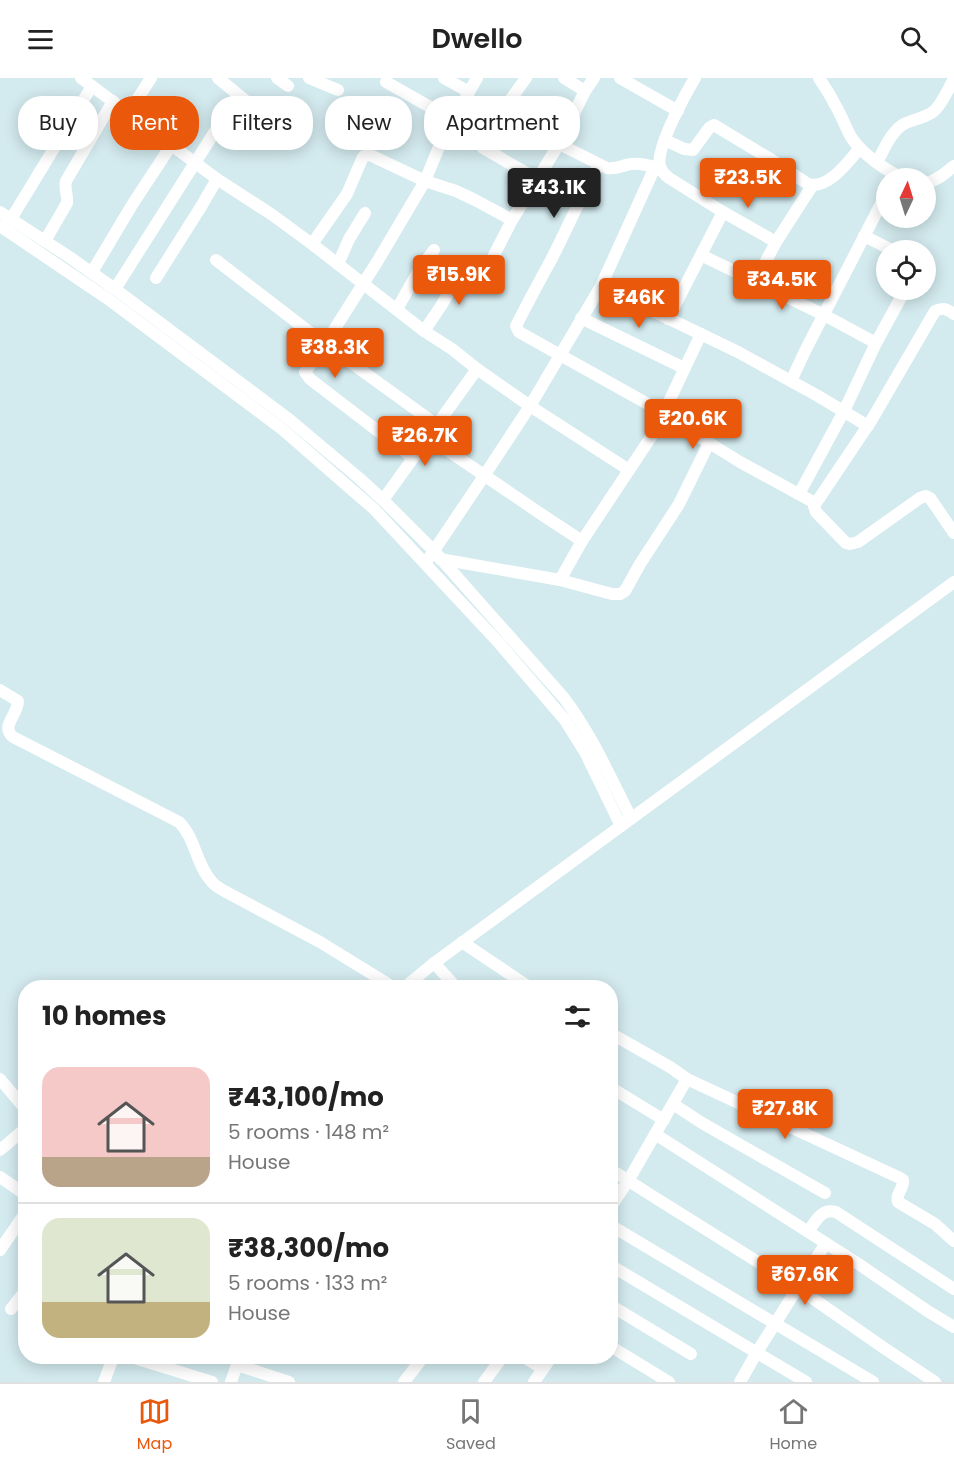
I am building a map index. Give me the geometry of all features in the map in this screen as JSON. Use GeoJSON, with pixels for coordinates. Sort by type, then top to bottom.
{"type":"FeatureCollection","features":[{"type":"Feature","properties":{"kind":"street"},"geometry":{"type":"LineString","coordinates":[[81,78],[110,99]]}},
{"type":"Feature","properties":{"kind":"street"},"geometry":{"type":"LineString","coordinates":[[139,96],[151,78]]}},
{"type":"Feature","properties":{"kind":"street"},"geometry":{"type":"LineString","coordinates":[[115,289],[238,95],[218,78]]}},
{"type":"Feature","properties":{"kind":"street"},"geometry":{"type":"LineString","coordinates":[[309,78],[338,90]]}},
{"type":"Feature","properties":{"kind":"street"},"geometry":{"type":"LineString","coordinates":[[444,78],[469,92]]}},
{"type":"Feature","properties":{"kind":"street"},"geometry":{"type":"LineString","coordinates":[[467,96],[477,78]]}},
{"type":"Feature","properties":{"kind":"street"},"geometry":{"type":"LineString","coordinates":[[512,96],[526,78]]}},
{"type":"Feature","properties":{"kind":"street"},"geometry":{"type":"LineString","coordinates":[[564,78],[585,91]]}},
{"type":"Feature","properties":{"kind":"street"},"geometry":{"type":"LineString","coordinates":[[580,101],[594,78]]}},
{"type":"Feature","properties":{"kind":"street"},"geometry":{"type":"LineString","coordinates":[[620,78],[678,111]]}},
{"type":"Feature","properties":{"kind":"street"},"geometry":{"type":"LineString","coordinates":[[424,563],[437,555],[484,476],[530,406],[601,286],[645,186],[658,168],[665,140],[695,78]]}},
{"type":"Feature","properties":{"kind":"street"},"geometry":{"type":"LineString","coordinates":[[819,78],[860,148],[885,168]]}},
{"type":"Feature","properties":{"kind":"street"},"geometry":{"type":"LineString","coordinates":[[877,162],[900,128],[935,110],[954,79]]}},
{"type":"Feature","properties":{"kind":"street"},"geometry":{"type":"LineString","coordinates":[[386,82],[424,104]]}},
{"type":"Feature","properties":{"kind":"street"},"geometry":{"type":"LineString","coordinates":[[4,219],[92,86]]}},
{"type":"Feature","properties":{"kind":"street"},"geometry":{"type":"LineString","coordinates":[[45,241],[68,203],[64,188],[66,182],[110,106]]}},
{"type":"Feature","properties":{"kind":"street"},"geometry":{"type":"LineString","coordinates":[[665,140],[684,149],[693,150],[709,128],[714,125],[812,186],[817,186],[835,175],[860,148]]}},
{"type":"Feature","properties":{"kind":"street"},"geometry":{"type":"LineString","coordinates":[[92,273],[168,150]]}},
{"type":"Feature","properties":{"kind":"street"},"geometry":{"type":"LineString","coordinates":[[180,150],[312,244],[477,369],[629,470]]}},
{"type":"Feature","properties":{"kind":"street"},"geometry":{"type":"LineString","coordinates":[[413,458],[305,372],[377,262],[425,180],[438,150]]}},
{"type":"Feature","properties":{"kind":"street"},"geometry":{"type":"LineString","coordinates":[[487,150],[537,178]]}},
{"type":"Feature","properties":{"kind":"street"},"geometry":{"type":"LineString","coordinates":[[491,261],[512,220],[555,150]]}},
{"type":"Feature","properties":{"kind":"street"},"geometry":{"type":"LineString","coordinates":[[570,150],[613,170],[629,164],[658,168],[669,178],[723,212],[776,242]]}},
{"type":"Feature","properties":{"kind":"street"},"geometry":{"type":"LineString","coordinates":[[312,244],[347,194],[364,156],[370,155],[425,180],[456,191],[512,220]]}},
{"type":"Feature","properties":{"kind":"street"},"geometry":{"type":"LineString","coordinates":[[599,165],[576,205],[516,326],[519,332],[664,413],[740,462],[815,503]]}},
{"type":"Feature","properties":{"kind":"street"},"geometry":{"type":"LineString","coordinates":[[936,180],[954,166]]}},
{"type":"Feature","properties":{"kind":"street"},"geometry":{"type":"LineString","coordinates":[[156,278],[217,178]]}},
{"type":"Feature","properties":{"kind":"street"},"geometry":{"type":"LineString","coordinates":[[756,280],[776,242],[812,186]]}},
{"type":"Feature","properties":{"kind":"street"},"geometry":{"type":"LineString","coordinates":[[668,319],[723,212]]}},
{"type":"Feature","properties":{"kind":"street"},"geometry":{"type":"LineString","coordinates":[[338,264],[349,239],[365,213]]}},
{"type":"Feature","properties":{"kind":"street"},"geometry":{"type":"LineString","coordinates":[[791,381],[876,213]]}},
{"type":"Feature","properties":{"kind":"street"},"geometry":{"type":"LineString","coordinates":[[4,219],[45,241],[115,289],[290,420],[383,500],[437,555],[575,713],[596,746],[626,822]]}},
{"type":"Feature","properties":{"kind":"street"},"geometry":{"type":"LineString","coordinates":[[4,219],[282,429],[375,509],[491,634],[565,720],[626,822]]}},
{"type":"Feature","properties":{"kind":"street"},"geometry":{"type":"LineString","coordinates":[[864,236],[876,242]]}},
{"type":"Feature","properties":{"kind":"street"},"geometry":{"type":"LineString","coordinates":[[396,309],[418,270],[434,250]]}},
{"type":"Feature","properties":{"kind":"street"},"geometry":{"type":"LineString","coordinates":[[701,255],[756,280],[876,343]]}},
{"type":"Feature","properties":{"kind":"street"},"geometry":{"type":"LineString","coordinates":[[216,260],[437,426]]}},
{"type":"Feature","properties":{"kind":"street"},"geometry":{"type":"LineString","coordinates":[[424,331],[466,263]]}},
{"type":"Feature","properties":{"kind":"street"},"geometry":{"type":"LineString","coordinates":[[601,286],[791,381],[868,426]]}},
{"type":"Feature","properties":{"kind":"street"},"geometry":{"type":"LineString","coordinates":[[799,494],[900,300]]}},
{"type":"Feature","properties":{"kind":"street"},"geometry":{"type":"LineString","coordinates":[[954,314],[948,309],[941,308],[935,311],[868,426],[815,503],[814,509],[846,543],[850,544],[858,542],[926,496],[954,533]]}},
{"type":"Feature","properties":{"kind":"street"},"geometry":{"type":"LineString","coordinates":[[581,318],[684,368]]}},
{"type":"Feature","properties":{"kind":"street"},"geometry":{"type":"LineString","coordinates":[[560,580],[582,541],[651,438],[701,334]]}},
{"type":"Feature","properties":{"kind":"street"},"geometry":{"type":"LineString","coordinates":[[383,500],[477,369]]}},
{"type":"Feature","properties":{"kind":"street"},"geometry":{"type":"LineString","coordinates":[[428,437],[582,541]]}},
{"type":"Feature","properties":{"kind":"street"},"geometry":{"type":"LineString","coordinates":[[437,555],[620,594],[625,591],[679,504],[710,443]]}},
{"type":"Feature","properties":{"kind":"street"},"geometry":{"type":"LineString","coordinates":[[413,980],[462,942],[954,582]]}},
{"type":"Feature","properties":{"kind":"street"},"geometry":{"type":"LineString","coordinates":[[0,690],[19,703],[8,724],[4,738],[13,737],[179,822],[187,830],[207,876],[213,884],[320,942],[382,980]]}},
{"type":"Feature","properties":{"kind":"street"},"geometry":{"type":"LineString","coordinates":[[462,942],[519,980]]}},
{"type":"Feature","properties":{"kind":"street"},"geometry":{"type":"LineString","coordinates":[[434,963],[450,980]]}},
{"type":"Feature","properties":{"kind":"street"},"geometry":{"type":"LineString","coordinates":[[618,1038],[687,1079],[900,1178],[904,1183],[897,1196],[898,1202],[935,1224],[954,1241]]}},
{"type":"Feature","properties":{"kind":"street"},"geometry":{"type":"LineString","coordinates":[[0,1079],[18,1100]]}},
{"type":"Feature","properties":{"kind":"street"},"geometry":{"type":"LineString","coordinates":[[618,1196],[687,1079]]}},
{"type":"Feature","properties":{"kind":"street"},"geometry":{"type":"LineString","coordinates":[[618,1092],[664,1120]]}},
{"type":"Feature","properties":{"kind":"street"},"geometry":{"type":"LineString","coordinates":[[673,1104],[825,1193]]}},
{"type":"Feature","properties":{"kind":"street"},"geometry":{"type":"LineString","coordinates":[[656,1134],[954,1327]]}},
{"type":"Feature","properties":{"kind":"street"},"geometry":{"type":"LineString","coordinates":[[0,1150],[18,1135]]}},
{"type":"Feature","properties":{"kind":"street"},"geometry":{"type":"LineString","coordinates":[[618,1174],[782,1277],[935,1382]]}},
{"type":"Feature","properties":{"kind":"street"},"geometry":{"type":"LineString","coordinates":[[0,1177],[18,1189]]}},
{"type":"Feature","properties":{"kind":"street"},"geometry":{"type":"LineString","coordinates":[[808,1232],[821,1214],[829,1210],[836,1212],[954,1289]]}},
{"type":"Feature","properties":{"kind":"street"},"geometry":{"type":"LineString","coordinates":[[0,1250],[18,1224]]}},
{"type":"Feature","properties":{"kind":"street"},"geometry":{"type":"LineString","coordinates":[[618,1230],[873,1382]]}},
{"type":"Feature","properties":{"kind":"street"},"geometry":{"type":"LineString","coordinates":[[740,1382],[826,1243]]}},
{"type":"Feature","properties":{"kind":"street"},"geometry":{"type":"LineString","coordinates":[[618,1270],[803,1381]]}},
{"type":"Feature","properties":{"kind":"street"},"geometry":{"type":"LineString","coordinates":[[11,1309],[18,1300]]}},
{"type":"Feature","properties":{"kind":"street"},"geometry":{"type":"LineString","coordinates":[[618,1310],[691,1354]]}},
{"type":"Feature","properties":{"kind":"street"},"geometry":{"type":"LineString","coordinates":[[618,1351],[669,1382]]}},
{"type":"Feature","properties":{"kind":"street"},"geometry":{"type":"LineString","coordinates":[[104,1382],[111,1364]]}},
{"type":"Feature","properties":{"kind":"street"},"geometry":{"type":"LineString","coordinates":[[154,1364],[212,1382]]}},
{"type":"Feature","properties":{"kind":"street"},"geometry":{"type":"LineString","coordinates":[[231,1382],[238,1364]]}},
{"type":"Feature","properties":{"kind":"street"},"geometry":{"type":"LineString","coordinates":[[246,1364],[289,1382]]}},
{"type":"Feature","properties":{"kind":"street"},"geometry":{"type":"LineString","coordinates":[[404,1382],[418,1364]]}},
{"type":"Feature","properties":{"kind":"street"},"geometry":{"type":"LineString","coordinates":[[484,1382],[497,1364]]}},
{"type":"Feature","properties":{"kind":"street"},"geometry":{"type":"LineString","coordinates":[[535,1364],[543,1369]]}},
{"type":"Feature","properties":{"kind":"street"},"geometry":{"type":"LineString","coordinates":[[534,1382],[546,1364]]}}]}
